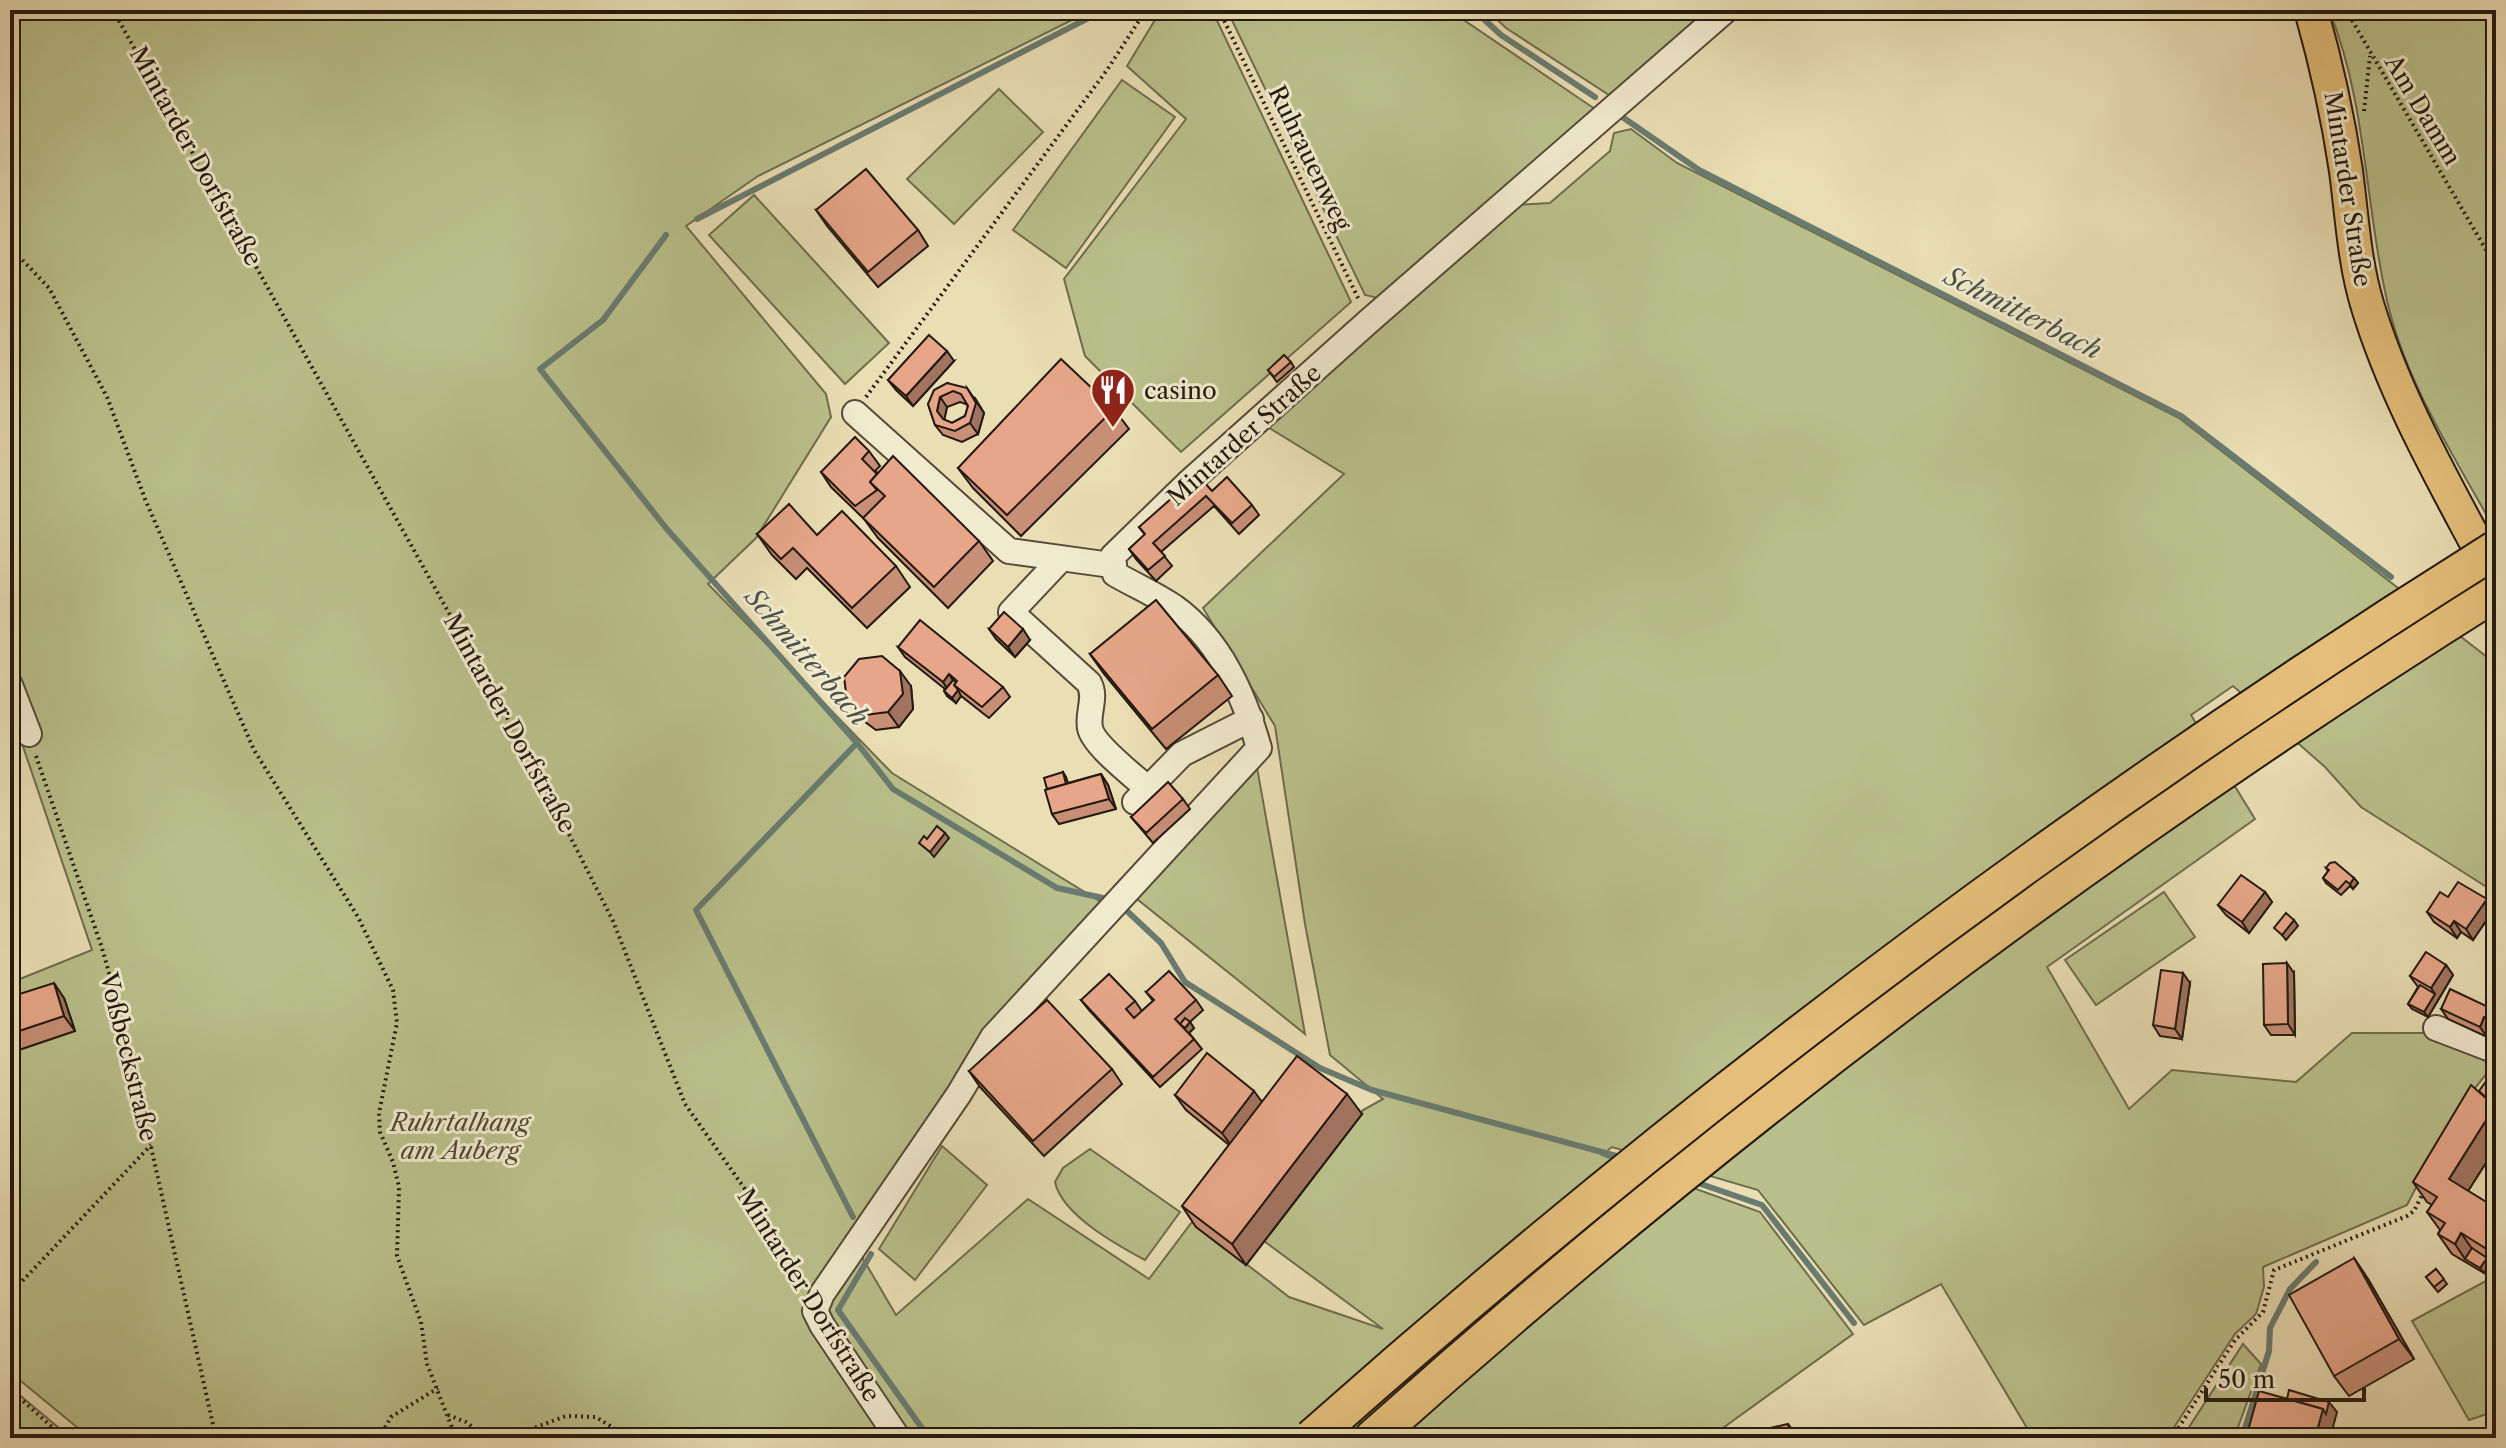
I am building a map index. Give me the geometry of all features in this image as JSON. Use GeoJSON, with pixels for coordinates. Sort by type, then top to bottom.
{"type":"FeatureCollection","features":[{"type":"Feature","properties":{"kind":"highway"},"geometry":{"type":"LineString","coordinates":[[1312,1438],[1589,1202],[1883,972],[2212,736],[2496,549]]}},
{"type":"Feature","properties":{"kind":"highway"},"geometry":{"type":"LineString","coordinates":[[1373,1438],[1614,1232],[1857,1039],[2157,819],[2496,592]]}},
{"type":"Feature","properties":{"kind":"main road","name":"Mintarder Straße"},"geometry":{"type":"LineString","coordinates":[[2311,10],[2328,70],[2345,170],[2355,257],[2367,305],[2409,415],[2496,580]]}},
{"type":"Feature","properties":{"kind":"lane","name":"Mintarder Straße"},"geometry":{"type":"LineString","coordinates":[[1111,565],[1116,552],[1187,484],[1726,10]]}},
{"type":"Feature","properties":{"kind":"lane"},"geometry":{"type":"LineString","coordinates":[[815,1311],[822,1294],[951,1105],[993,1037],[1259,748],[1251,719],[1225,664],[1191,621],[1160,598],[1117,575],[1111,565],[1009,551],[855,413]]}},
{"type":"Feature","properties":{"kind":"lane"},"geometry":{"type":"LineString","coordinates":[[1060,560],[1011,612],[1089,683],[1093,696],[1089,727],[1094,739],[1142,796],[1182,754],[1251,719]]}},
{"type":"Feature","properties":{"kind":"lane"},"geometry":{"type":"LineString","coordinates":[[10,685],[29,734]]}},
{"type":"Feature","properties":{"kind":"lane"},"geometry":{"type":"LineString","coordinates":[[2436,1028],[2496,1051]]}},
{"type":"Feature","properties":{"kind":"lane","name":"Mintarder Dorfstraße"},"geometry":{"type":"LineString","coordinates":[[815,1311],[898,1438]]}},
{"type":"Feature","properties":{"kind":"path","name":"Mintarder Dorfstraße"},"geometry":{"type":"LineString","coordinates":[[113,10],[571,835],[613,921],[685,1104],[759,1209],[795,1281],[815,1311]]}},
{"type":"Feature","properties":{"kind":"path"},"geometry":{"type":"LineString","coordinates":[[855,413],[1107,70],[1146,10]]}},
{"type":"Feature","properties":{"kind":"path","name":"Ruhrauenweg"},"geometry":{"type":"LineString","coordinates":[[1219,10],[1369,321]]}},
{"type":"Feature","properties":{"kind":"path","name":"Am Damm"},"geometry":{"type":"LineString","coordinates":[[2346,10],[2496,267]]}},
{"type":"Feature","properties":{"kind":"path"},"geometry":{"type":"LineString","coordinates":[[10,247],[49,288],[107,397],[145,499],[254,750],[358,917],[393,990],[397,1023],[379,1113],[380,1132],[399,1187],[397,1256],[421,1322],[427,1364],[456,1438]]}},
{"type":"Feature","properties":{"kind":"path","name":"Voßbeckstraße"},"geometry":{"type":"LineString","coordinates":[[29,734],[102,948],[151,1145],[216,1438]]}},
{"type":"Feature","properties":{"kind":"path"},"geometry":{"type":"LineString","coordinates":[[10,1294],[151,1145]]}},
{"type":"Feature","properties":{"kind":"path"},"geometry":{"type":"LineString","coordinates":[[2172,1438],[2235,1340],[2263,1312],[2274,1270],[2407,1216],[2414,1211],[2426,1188]]}},
{"type":"Feature","properties":{"kind":"path"},"geometry":{"type":"LineString","coordinates":[[379,1438],[391,1417],[438,1388]]}},
{"type":"Feature","properties":{"kind":"path"},"geometry":{"type":"LineString","coordinates":[[10,1389],[64,1438]]}},
{"type":"Feature","properties":{"kind":"path"},"geometry":{"type":"LineString","coordinates":[[448,1415],[466,1422],[486,1438]]}},
{"type":"Feature","properties":{"kind":"path"},"geometry":{"type":"LineString","coordinates":[[507,1438],[566,1416],[596,1417],[629,1438]]}},
{"type":"Feature","properties":{"kind":"green space","name":"Ruhrtalhang am Auberg"},"geometry":{"type":"Polygon","coordinates":[[[10,10],[1092,10],[758,176],[686,226],[826,394],[831,417],[756,538],[708,584],[892,773],[1104,904],[862,1226],[862,1257],[896,1315],[1028,1199],[1149,1279],[1192,1222],[1289,1297],[1383,1329],[1264,1241],[1363,1110],[1383,1099],[1330,1055],[1305,924],[1275,726],[1203,608],[1344,474],[1263,424],[1513,205],[1550,203],[1610,151],[1614,133],[1631,129],[1677,163],[2179,418],[2496,664],[2496,893],[2361,807],[2325,767],[2233,686],[2191,715],[2255,819],[2047,967],[2129,1109],[2172,1070],[2296,1082],[2352,1033],[2439,1033],[2496,1062],[2454,1114],[2407,1205],[2263,1267],[2264,1287],[2256,1314],[2235,1334],[2167,1438],[2033,1438],[1941,1284],[1864,1325],[1758,1190],[1612,1147],[1602,1155],[1760,1212],[1853,1334],[1709,1438],[90,1438],[10,1372],[10,983],[92,950],[10,708],[10,10]]]}},
{"type":"Feature","properties":{"kind":"green space"},"geometry":{"type":"Polygon","coordinates":[[[1161,10],[1212,10],[1351,302],[1181,452],[1085,356],[1064,279],[1186,119],[1127,66],[1161,10]]]}},
{"type":"Feature","properties":{"kind":"green space"},"geometry":{"type":"Polygon","coordinates":[[[1227,10],[1449,10],[1595,109],[1378,298],[1365,295],[1227,10]]]}},
{"type":"Feature","properties":{"kind":"green space"},"geometry":{"type":"Polygon","coordinates":[[[1487,10],[1709,10],[1609,95],[1506,28],[1487,10]]]}},
{"type":"Feature","properties":{"kind":"green space"},"geometry":{"type":"Polygon","coordinates":[[[2329,10],[2496,10],[2496,532],[2432,418],[2394,327],[2379,260],[2351,79],[2329,10]]]}},
{"type":"Feature","properties":{"kind":"green space"},"geometry":{"type":"Polygon","coordinates":[[[1122,80],[1175,117],[1066,268],[1013,230],[1122,80]]]}},
{"type":"Feature","properties":{"kind":"green space"},"geometry":{"type":"Polygon","coordinates":[[[999,89],[1043,132],[954,224],[907,179],[999,89]]]}},
{"type":"Feature","properties":{"kind":"green space"},"geometry":{"type":"Polygon","coordinates":[[[754,195],[889,343],[845,384],[709,235],[754,195]]]}},
{"type":"Feature","properties":{"kind":"green space"},"geometry":{"type":"Polygon","coordinates":[[[1256,762],[1305,1034],[1137,899],[1163,864],[1256,762]]]}},
{"type":"Feature","properties":{"kind":"green space"},"geometry":{"type":"Polygon","coordinates":[[[2164,892],[2195,937],[2096,1005],[2065,960],[2164,892]]]}},
{"type":"Feature","properties":{"kind":"green space"},"geometry":{"type":"Polygon","coordinates":[[[942,1146],[987,1185],[915,1280],[879,1249],[942,1146]]]}},
{"type":"Feature","properties":{"kind":"green space"},"geometry":{"type":"Polygon","coordinates":[[[1090,1149],[1180,1212],[1145,1260],[1092,1228],[1060,1194],[1055,1182],[1063,1168],[1090,1149]]]}},
{"type":"Feature","properties":{"kind":"green space"},"geometry":{"type":"Polygon","coordinates":[[[2493,1277],[2496,1282],[2496,1411],[2469,1420],[2412,1321],[2493,1277]]]}},
{"type":"Feature","properties":{"kind":"green space"},"geometry":{"type":"Polygon","coordinates":[[[2243,1344],[2261,1364],[2234,1438],[2182,1438],[2243,1344]]]}},
{"type":"Feature","properties":{"kind":"green space"},"geometry":{"type":"Polygon","coordinates":[[[10,1387],[71,1438],[10,1438],[10,1387]]]}},
{"type":"Feature","properties":{"kind":"building"},"geometry":{"type":"Polygon","coordinates":[[[866,169],[918,230],[868,272],[816,210],[866,169]]]}},
{"type":"Feature","properties":{"kind":"building"},"geometry":{"type":"Polygon","coordinates":[[[929,335],[947,351],[906,396],[888,380],[929,335]]]}},
{"type":"Feature","properties":{"kind":"building"},"geometry":{"type":"Polygon","coordinates":[[[1284,355],[1291,362],[1274,377],[1268,370],[1284,355]]]}},
{"type":"Feature","properties":{"kind":"building"},"geometry":{"type":"Polygon","coordinates":[[[1061,359],[1114,409],[1007,515],[958,468],[1061,359]]]}},
{"type":"Feature","properties":{"kind":"building"},"geometry":{"type":"Polygon","coordinates":[[[947,383],[967,388],[976,403],[970,423],[955,431],[935,425],[928,404],[934,390],[947,383]],[[953,391],[940,397],[937,411],[943,419],[952,423],[965,416],[968,406],[961,394],[953,391]]]}},
{"type":"Feature","properties":{"kind":"building"},"geometry":{"type":"Polygon","coordinates":[[[855,437],[869,451],[862,459],[877,474],[870,482],[877,490],[855,506],[821,472],[855,437]]]}},
{"type":"Feature","properties":{"kind":"building"},"geometry":{"type":"Polygon","coordinates":[[[893,456],[979,541],[934,587],[863,518],[885,496],[870,482],[893,456]]]}},
{"type":"Feature","properties":{"kind":"building"},"geometry":{"type":"Polygon","coordinates":[[[1198,475],[1212,491],[1227,477],[1252,505],[1232,523],[1206,496],[1153,543],[1165,556],[1148,570],[1129,549],[1145,534],[1139,527],[1198,475]]]}},
{"type":"Feature","properties":{"kind":"building"},"geometry":{"type":"Polygon","coordinates":[[[789,504],[817,535],[842,511],[896,566],[852,608],[793,548],[781,559],[757,534],[789,504]]]}},
{"type":"Feature","properties":{"kind":"building"},"geometry":{"type":"Polygon","coordinates":[[[1156,600],[1218,675],[1152,729],[1090,654],[1156,600]]]}},
{"type":"Feature","properties":{"kind":"building"},"geometry":{"type":"Polygon","coordinates":[[[1004,612],[1023,629],[1008,647],[989,629],[1004,612]]]}},
{"type":"Feature","properties":{"kind":"building"},"geometry":{"type":"Polygon","coordinates":[[[920,620],[1003,687],[982,707],[954,685],[957,681],[949,674],[943,682],[898,647],[920,620]]]}},
{"type":"Feature","properties":{"kind":"building"},"geometry":{"type":"Polygon","coordinates":[[[882,656],[900,671],[903,694],[888,712],[865,715],[847,700],[844,677],[859,659],[882,656]]]}},
{"type":"Feature","properties":{"kind":"building"},"geometry":{"type":"Polygon","coordinates":[[[953,680],[958,690],[952,698],[944,691],[953,680]]]}},
{"type":"Feature","properties":{"kind":"building"},"geometry":{"type":"Polygon","coordinates":[[[1063,772],[1066,784],[1047,789],[1044,778],[1063,772]]]}},
{"type":"Feature","properties":{"kind":"building"},"geometry":{"type":"Polygon","coordinates":[[[1101,774],[1109,799],[1052,814],[1045,790],[1101,774]]]}},
{"type":"Feature","properties":{"kind":"building"},"geometry":{"type":"Polygon","coordinates":[[[1168,782],[1183,799],[1146,833],[1131,817],[1168,782]]]}},
{"type":"Feature","properties":{"kind":"building"},"geometry":{"type":"Polygon","coordinates":[[[937,826],[945,833],[930,852],[919,843],[924,836],[927,839],[937,826]]]}},
{"type":"Feature","properties":{"kind":"building"},"geometry":{"type":"Polygon","coordinates":[[[2335,862],[2354,878],[2338,890],[2323,878],[2329,870],[2326,868],[2335,862]]]}},
{"type":"Feature","properties":{"kind":"building"},"geometry":{"type":"Polygon","coordinates":[[[2241,875],[2265,892],[2242,922],[2218,905],[2241,875]]]}},
{"type":"Feature","properties":{"kind":"building"},"geometry":{"type":"Polygon","coordinates":[[[2458,882],[2487,899],[2466,929],[2454,921],[2450,927],[2427,912],[2440,892],[2448,897],[2458,882]]]}},
{"type":"Feature","properties":{"kind":"building"},"geometry":{"type":"Polygon","coordinates":[[[2286,913],[2294,920],[2282,935],[2274,928],[2286,913]]]}},
{"type":"Feature","properties":{"kind":"building"},"geometry":{"type":"Polygon","coordinates":[[[2426,952],[2446,965],[2431,988],[2410,976],[2426,952]]]}},
{"type":"Feature","properties":{"kind":"building"},"geometry":{"type":"Polygon","coordinates":[[[2287,963],[2288,1024],[2264,1025],[2263,964],[2287,963]]]}},
{"type":"Feature","properties":{"kind":"building"},"geometry":{"type":"Polygon","coordinates":[[[2161,970],[2183,973],[2175,1029],[2153,1025],[2161,970]]]}},
{"type":"Feature","properties":{"kind":"building"},"geometry":{"type":"Polygon","coordinates":[[[1169,971],[1196,1000],[1175,1019],[1194,1039],[1153,1077],[1081,1000],[1109,974],[1135,1001],[1126,1009],[1134,1018],[1154,1000],[1146,992],[1169,971]]]}},
{"type":"Feature","properties":{"kind":"building"},"geometry":{"type":"Polygon","coordinates":[[[54,983],[64,1016],[10,1034],[10,997],[54,983]]]}},
{"type":"Feature","properties":{"kind":"building"},"geometry":{"type":"Polygon","coordinates":[[[2420,985],[2435,994],[2424,1012],[2408,1004],[2420,985]]]}},
{"type":"Feature","properties":{"kind":"building"},"geometry":{"type":"Polygon","coordinates":[[[2450,989],[2488,1007],[2492,999],[2496,1000],[2496,1021],[2484,1017],[2480,1027],[2441,1009],[2450,989]]]}},
{"type":"Feature","properties":{"kind":"building"},"geometry":{"type":"Polygon","coordinates":[[[1047,1000],[1112,1069],[1033,1141],[969,1071],[1047,1000]]]}},
{"type":"Feature","properties":{"kind":"building"},"geometry":{"type":"Polygon","coordinates":[[[1185,1018],[1190,1022],[1185,1028],[1180,1024],[1185,1018]]]}},
{"type":"Feature","properties":{"kind":"building"},"geometry":{"type":"Polygon","coordinates":[[[1207,1053],[1254,1091],[1222,1133],[1175,1095],[1207,1053]]]}},
{"type":"Feature","properties":{"kind":"building"},"geometry":{"type":"Polygon","coordinates":[[[1297,1056],[1347,1094],[1232,1244],[1182,1206],[1297,1056]]]}},
{"type":"Feature","properties":{"kind":"building"},"geometry":{"type":"Polygon","coordinates":[[[2492,1073],[2496,1076],[2496,1107],[2479,1091],[2492,1073]]]}},
{"type":"Feature","properties":{"kind":"building"},"geometry":{"type":"Polygon","coordinates":[[[2471,1085],[2495,1106],[2449,1179],[2496,1208],[2496,1232],[2485,1248],[2461,1233],[2455,1244],[2438,1234],[2445,1223],[2427,1212],[2437,1197],[2413,1182],[2471,1085]]]}},
{"type":"Feature","properties":{"kind":"building"},"geometry":{"type":"Polygon","coordinates":[[[2472,1248],[2487,1258],[2480,1268],[2465,1259],[2472,1248]]]}},
{"type":"Feature","properties":{"kind":"building"},"geometry":{"type":"Polygon","coordinates":[[[2354,1258],[2399,1339],[2334,1376],[2289,1295],[2354,1258]]]}},
{"type":"Feature","properties":{"kind":"building"},"geometry":{"type":"Polygon","coordinates":[[[2436,1269],[2444,1279],[2434,1287],[2426,1277],[2436,1269]]]}},
{"type":"Feature","properties":{"kind":"building"},"geometry":{"type":"Polygon","coordinates":[[[2289,1390],[2329,1402],[2326,1414],[2323,1409],[2287,1399],[2289,1390]]]}},
{"type":"Feature","properties":{"kind":"building"},"geometry":{"type":"Polygon","coordinates":[[[2259,1391],[2323,1409],[2315,1438],[2246,1438],[2259,1391]]]}},
{"type":"Feature","properties":{"kind":"building"},"geometry":{"type":"Polygon","coordinates":[[[1788,1424],[1791,1438],[1772,1438],[1770,1428],[1788,1424]]]}},
{"type":"Feature","properties":{"kind":"waterway","name":"Schmitterbach"},"geometry":{"type":"LineString","coordinates":[[697,219],[1104,10]]}},
{"type":"Feature","properties":{"kind":"waterway"},"geometry":{"type":"LineString","coordinates":[[1474,10],[1501,35],[1595,97]]}},
{"type":"Feature","properties":{"kind":"waterway","name":"Schmitterbach"},"geometry":{"type":"LineString","coordinates":[[1618,114],[1699,170],[2181,416],[2391,577]]}},
{"type":"Feature","properties":{"kind":"waterway","name":"Schmitterbach"},"geometry":{"type":"LineString","coordinates":[[666,235],[603,320],[540,369],[666,528],[857,743],[696,910],[853,1217]]}},
{"type":"Feature","properties":{"kind":"waterway"},"geometry":{"type":"LineString","coordinates":[[857,743],[893,789],[1057,888],[1103,898]]}},
{"type":"Feature","properties":{"kind":"waterway"},"geometry":{"type":"LineString","coordinates":[[1128,912],[1161,943],[1185,982],[1320,1068],[1372,1090],[1624,1158]]}},
{"type":"Feature","properties":{"kind":"waterway"},"geometry":{"type":"LineString","coordinates":[[1695,1182],[1762,1205],[1854,1323]]}},
{"type":"Feature","properties":{"kind":"waterway","name":"Schmitterbach"},"geometry":{"type":"LineString","coordinates":[[871,1254],[838,1310],[929,1438]]}},
{"type":"Feature","properties":{"kind":"waterway"},"geometry":{"type":"LineString","coordinates":[[2242,1438],[2269,1351],[2270,1328],[2290,1289],[2316,1262]]}},
{"type":"Feature","properties":{"kind":"place","name":"casino"},"geometry":{"type":"Point","coordinates":[1113,429]}}]}
